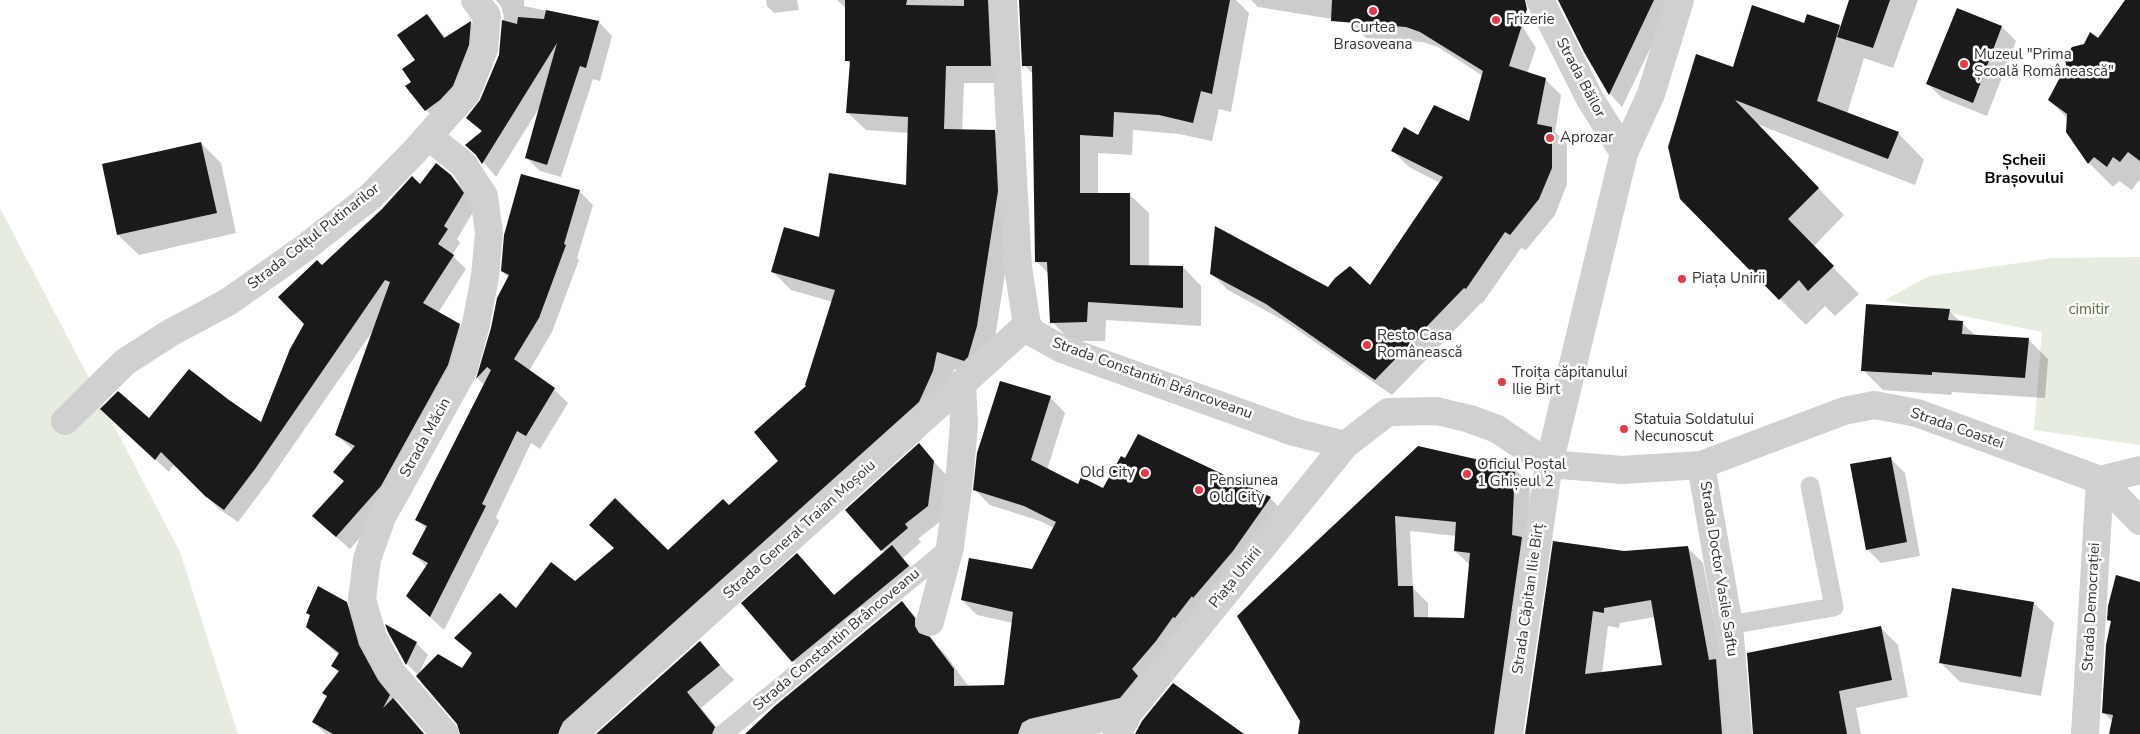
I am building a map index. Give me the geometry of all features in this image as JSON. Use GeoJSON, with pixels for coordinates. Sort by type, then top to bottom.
{"type":"FeatureCollection","features":[{"type":"Feature","properties":{"kind":"street","name":"Strada Colțul Putinarilor"},"geometry":{"type":"LineString","coordinates":[[64,421],[125,362],[170,333],[228,302],[302,250],[362,203],[428,137],[466,94],[484,49],[487,16],[474,0]]}},
{"type":"Feature","properties":{"kind":"street"},"geometry":{"type":"LineString","coordinates":[[1003,0],[1018,267],[1027,325]]}},
{"type":"Feature","properties":{"kind":"street","name":"Strada Băilor"},"geometry":{"type":"LineString","coordinates":[[1540,0],[1590,99],[1624,153]]}},
{"type":"Feature","properties":{"kind":"street"},"geometry":{"type":"LineString","coordinates":[[1549,464],[1624,153],[1651,94],[1680,0]]}},
{"type":"Feature","properties":{"kind":"street","name":"Strada Măcin"},"geometry":{"type":"LineString","coordinates":[[428,137],[463,164],[484,196],[489,233],[485,276],[476,324],[463,371],[382,517],[367,559],[362,599],[373,638],[392,673],[445,734]]}},
{"type":"Feature","properties":{"kind":"street","name":"Strada General Traian Moșoiu"},"geometry":{"type":"LineString","coordinates":[[573,734],[1027,325]]}},
{"type":"Feature","properties":{"kind":"street","name":"Strada Constantin Brâncoveanu"},"geometry":{"type":"LineString","coordinates":[[1027,325],[1032,333],[1062,349],[1294,432],[1345,446]]}},
{"type":"Feature","properties":{"kind":"street","name":"Strada Constantin Brâncoveanu"},"geometry":{"type":"LineString","coordinates":[[930,622],[950,547],[963,434],[962,383]]}},
{"type":"Feature","properties":{"kind":"street","name":"Strada Coastei"},"geometry":{"type":"LineString","coordinates":[[1701,465],[1844,411],[1874,404],[1917,413],[2100,480],[2140,521]]}},
{"type":"Feature","properties":{"kind":"street"},"geometry":{"type":"LineString","coordinates":[[1345,446],[1388,412],[1437,411],[1470,418],[1497,429],[1549,464],[1622,470],[1701,465]]}},
{"type":"Feature","properties":{"kind":"street","name":"Piața Unirii"},"geometry":{"type":"LineString","coordinates":[[1123,723],[1345,446]]}},
{"type":"Feature","properties":{"kind":"street","name":"Strada Căpitan Ilie Birț"},"geometry":{"type":"LineString","coordinates":[[1509,734],[1549,464]]}},
{"type":"Feature","properties":{"kind":"street","name":"Strada Doctor Vasile Saftu"},"geometry":{"type":"LineString","coordinates":[[1701,465],[1729,625],[1738,734]]}},
{"type":"Feature","properties":{"kind":"street"},"geometry":{"type":"LineString","coordinates":[[2100,480],[2140,470]]}},
{"type":"Feature","properties":{"kind":"street","name":"Strada Democrației"},"geometry":{"type":"LineString","coordinates":[[2085,734],[2100,480]]}},
{"type":"Feature","properties":{"kind":"street"},"geometry":{"type":"LineString","coordinates":[[1033,734],[1123,723]]}},
{"type":"Feature","properties":{"kind":"lane"},"geometry":{"type":"LineString","coordinates":[[1729,625],[1834,607],[1810,486]]}},
{"type":"Feature","properties":{"kind":"lane","name":"Strada Constantin Brâncoveanu"},"geometry":{"type":"LineString","coordinates":[[723,734],[950,547]]}},
{"type":"Feature","properties":{"kind":"green space"},"geometry":{"type":"Polygon","coordinates":[[[0,208],[180,552],[238,734],[0,734],[0,208]]]}},
{"type":"Feature","properties":{"kind":"green space","name":"cimitir"},"geometry":{"type":"Polygon","coordinates":[[[2140,257],[2140,445],[2034,430],[2042,332],[1885,300],[1929,276],[2053,258],[2140,257]]]}},
{"type":"Feature","properties":{"kind":"building"},"geometry":{"type":"Polygon","coordinates":[[[845,0],[907,0],[906,5],[964,6],[964,0],[988,0],[991,66],[946,66],[944,129],[995,130],[998,191],[977,326],[968,357],[964,361],[937,352],[933,371],[919,402],[563,722],[558,734],[460,734],[457,724],[416,676],[438,654],[462,668],[472,653],[454,638],[500,593],[516,608],[551,562],[575,581],[614,548],[589,525],[615,498],[668,550],[723,499],[729,505],[778,461],[754,432],[806,386],[835,290],[771,272],[784,227],[819,237],[829,173],[906,185],[908,117],[846,113],[850,61],[845,61],[845,0]]]}},
{"type":"Feature","properties":{"kind":"building"},"geometry":{"type":"Polygon","coordinates":[[[1019,0],[1230,0],[1212,94],[1201,91],[1193,123],[1159,115],[1114,112],[1113,137],[1080,135],[1080,193],[1130,193],[1130,265],[1183,266],[1183,308],[1088,302],[1087,322],[1050,323],[1047,262],[1035,262],[1032,66],[1022,66],[1019,0]]]}},
{"type":"Feature","properties":{"kind":"building"},"geometry":{"type":"Polygon","coordinates":[[[1332,0],[1525,0],[1527,9],[1509,66],[1546,78],[1537,124],[1552,127],[1552,168],[1539,199],[1510,235],[1505,232],[1466,289],[1464,288],[1375,380],[1266,304],[1210,274],[1215,226],[1328,287],[1335,278],[1350,266],[1370,285],[1443,177],[1391,151],[1404,127],[1418,135],[1434,105],[1469,121],[1483,71],[1420,32],[1406,27],[1331,21],[1332,0]]]}},
{"type":"Feature","properties":{"kind":"building"},"geometry":{"type":"Polygon","coordinates":[[[1558,0],[1654,0],[1609,95],[1584,52],[1558,0]]]}},
{"type":"Feature","properties":{"kind":"building"},"geometry":{"type":"Polygon","coordinates":[[[1849,0],[1890,0],[1873,48],[1837,37],[1849,0]]]}},
{"type":"Feature","properties":{"kind":"building"},"geometry":{"type":"Polygon","coordinates":[[[2125,0],[2140,0],[2140,161],[2128,152],[2120,162],[2113,157],[2107,167],[2094,157],[2088,164],[2066,132],[2067,114],[2048,100],[2066,66],[2065,56],[2072,47],[2084,44],[2090,32],[2098,38],[2125,0]]]}},
{"type":"Feature","properties":{"kind":"building"},"geometry":{"type":"Polygon","coordinates":[[[1752,5],[1804,23],[1807,14],[1840,25],[1817,101],[1899,132],[1888,159],[1735,100],[1819,188],[1788,219],[1834,266],[1808,291],[1799,280],[1779,300],[1680,199],[1668,147],[1696,54],[1733,67],[1752,5]]]}},
{"type":"Feature","properties":{"kind":"building","name":"Muzeul \"Prima Școală Românească\""},"geometry":{"type":"Polygon","coordinates":[[[1957,8],[2002,26],[1973,103],[1926,84],[1957,8]]]}},
{"type":"Feature","properties":{"kind":"building"},"geometry":{"type":"Polygon","coordinates":[[[546,10],[599,21],[586,68],[580,66],[547,165],[525,158],[557,43],[482,164],[476,155],[465,145],[482,131],[466,118],[480,100],[499,55],[502,20],[517,24],[518,17],[544,19],[546,10]]]}},
{"type":"Feature","properties":{"kind":"building"},"geometry":{"type":"Polygon","coordinates":[[[427,14],[444,38],[471,21],[469,45],[453,86],[440,100],[425,111],[405,86],[411,82],[402,69],[415,60],[397,35],[427,14]]]}},
{"type":"Feature","properties":{"kind":"building"},"geometry":{"type":"Polygon","coordinates":[[[201,142],[217,213],[117,235],[102,164],[201,142]]]}},
{"type":"Feature","properties":{"kind":"building"},"geometry":{"type":"Polygon","coordinates":[[[436,163],[451,175],[464,193],[444,226],[448,229],[438,244],[454,255],[423,303],[460,324],[448,365],[381,486],[336,537],[312,516],[344,481],[333,472],[355,446],[335,435],[390,282],[385,280],[255,469],[224,510],[205,496],[161,452],[155,460],[100,409],[118,391],[149,418],[189,369],[261,422],[290,349],[304,324],[278,297],[317,260],[322,265],[382,209],[412,176],[420,184],[436,163]]]}},
{"type":"Feature","properties":{"kind":"building"},"geometry":{"type":"Polygon","coordinates":[[[521,174],[580,190],[564,244],[566,245],[539,318],[514,359],[555,388],[526,436],[517,431],[482,504],[486,506],[430,617],[406,596],[428,563],[412,554],[427,526],[415,520],[491,370],[487,367],[476,379],[491,328],[497,298],[509,275],[501,271],[504,235],[521,174]]]}},
{"type":"Feature","properties":{"kind":"building"},"geometry":{"type":"Polygon","coordinates":[[[1866,304],[1950,309],[1948,320],[1963,321],[1962,334],[2029,338],[2025,378],[1932,372],[1932,375],[1861,371],[1866,304]]]}},
{"type":"Feature","properties":{"kind":"building"},"geometry":{"type":"Polygon","coordinates":[[[1000,381],[1051,396],[1031,460],[1078,484],[1081,477],[1103,488],[1121,456],[1125,458],[1138,434],[1271,497],[1233,551],[1193,598],[1192,596],[1175,618],[1173,617],[1156,641],[1132,669],[1138,676],[1120,698],[1029,719],[1022,723],[1018,734],[745,734],[776,705],[902,601],[915,618],[915,626],[919,633],[930,637],[954,669],[954,686],[1004,685],[1013,612],[961,600],[969,558],[1032,569],[1056,522],[1024,506],[973,490],[977,453],[1000,381]]]}},
{"type":"Feature","properties":{"kind":"building"},"geometry":{"type":"Polygon","coordinates":[[[919,443],[934,461],[928,506],[905,524],[908,528],[881,551],[845,510],[919,443]]]}},
{"type":"Feature","properties":{"kind":"building"},"geometry":{"type":"Polygon","coordinates":[[[1418,446],[1515,468],[1512,535],[1522,537],[1494,734],[1298,734],[1300,721],[1237,616],[1418,446]],[[1395,516],[1398,586],[1413,586],[1414,617],[1464,618],[1470,553],[1454,551],[1456,522],[1395,516]]]}},
{"type":"Feature","properties":{"kind":"building"},"geometry":{"type":"Polygon","coordinates":[[[1891,457],[1907,542],[1866,550],[1850,464],[1891,457]]]}},
{"type":"Feature","properties":{"kind":"building"},"geometry":{"type":"Polygon","coordinates":[[[1553,541],[1624,551],[1688,546],[1709,660],[1716,659],[1722,734],[1525,734],[1553,541]],[[1651,600],[1604,608],[1604,613],[1593,611],[1585,674],[1662,665],[1651,600]]]}},
{"type":"Feature","properties":{"kind":"building"},"geometry":{"type":"Polygon","coordinates":[[[892,545],[909,566],[792,662],[741,603],[797,553],[834,595],[892,545]]]}},
{"type":"Feature","properties":{"kind":"building"},"geometry":{"type":"Polygon","coordinates":[[[2116,575],[2140,582],[2140,734],[2109,734],[2113,715],[2102,713],[2106,645],[2111,621],[2107,620],[2108,606],[2116,575]]]}},
{"type":"Feature","properties":{"kind":"building"},"geometry":{"type":"Polygon","coordinates":[[[318,586],[347,602],[359,645],[378,680],[390,695],[383,708],[393,698],[424,734],[333,734],[312,722],[327,696],[322,693],[339,671],[331,666],[339,653],[306,627],[310,615],[306,613],[318,586]]]}},
{"type":"Feature","properties":{"kind":"building"},"geometry":{"type":"Polygon","coordinates":[[[1952,588],[2034,602],[2021,677],[1939,663],[1952,588]]]}},
{"type":"Feature","properties":{"kind":"building"},"geometry":{"type":"Polygon","coordinates":[[[385,624],[417,642],[406,665],[388,632],[385,624]]]}},
{"type":"Feature","properties":{"kind":"building"},"geometry":{"type":"Polygon","coordinates":[[[1881,626],[1892,680],[1839,691],[1847,734],[1753,734],[1747,653],[1881,626]]]}},
{"type":"Feature","properties":{"kind":"building"},"geometry":{"type":"Polygon","coordinates":[[[700,641],[720,665],[687,692],[715,727],[712,734],[596,734],[700,641]]]}},
{"type":"Feature","properties":{"kind":"building"},"geometry":{"type":"Polygon","coordinates":[[[1173,683],[1244,734],[1135,734],[1142,721],[1173,683]]]}},
{"type":"Feature","properties":{"kind":"place","name":"Curtea Brasoveana"},"geometry":{"type":"Point","coordinates":[1373,11]}},
{"type":"Feature","properties":{"kind":"place","name":"Frizerie"},"geometry":{"type":"Point","coordinates":[1496,20]}},
{"type":"Feature","properties":{"kind":"place","name":"Muzeul \"Prima Școală Românească\""},"geometry":{"type":"Point","coordinates":[1964,64]}},
{"type":"Feature","properties":{"kind":"place","name":"Aprozar"},"geometry":{"type":"Point","coordinates":[1550,138]}},
{"type":"Feature","properties":{"kind":"place","name":"Piața Unirii"},"geometry":{"type":"Point","coordinates":[1682,279]}},
{"type":"Feature","properties":{"kind":"place","name":"Resto Casa Românească"},"geometry":{"type":"Point","coordinates":[1367,345]}},
{"type":"Feature","properties":{"kind":"place","name":"Troița căpitanului Ilie Birt"},"geometry":{"type":"Point","coordinates":[1502,382]}},
{"type":"Feature","properties":{"kind":"place","name":"Statuia Soldatului Necunoscut"},"geometry":{"type":"Point","coordinates":[1624,429]}},
{"type":"Feature","properties":{"kind":"place","name":"Old City"},"geometry":{"type":"Point","coordinates":[1145,473]}},
{"type":"Feature","properties":{"kind":"place","name":"Oficiul Poștal 1 Ghișeul 2"},"geometry":{"type":"Point","coordinates":[1467,474]}},
{"type":"Feature","properties":{"kind":"place","name":"Pensiunea Old City"},"geometry":{"type":"Point","coordinates":[1199,490]}},
{"type":"Feature","properties":{"kind":"district","name":"Șcheii Brașovului"},"geometry":{"type":"Point","coordinates":[2024,170]}}]}
